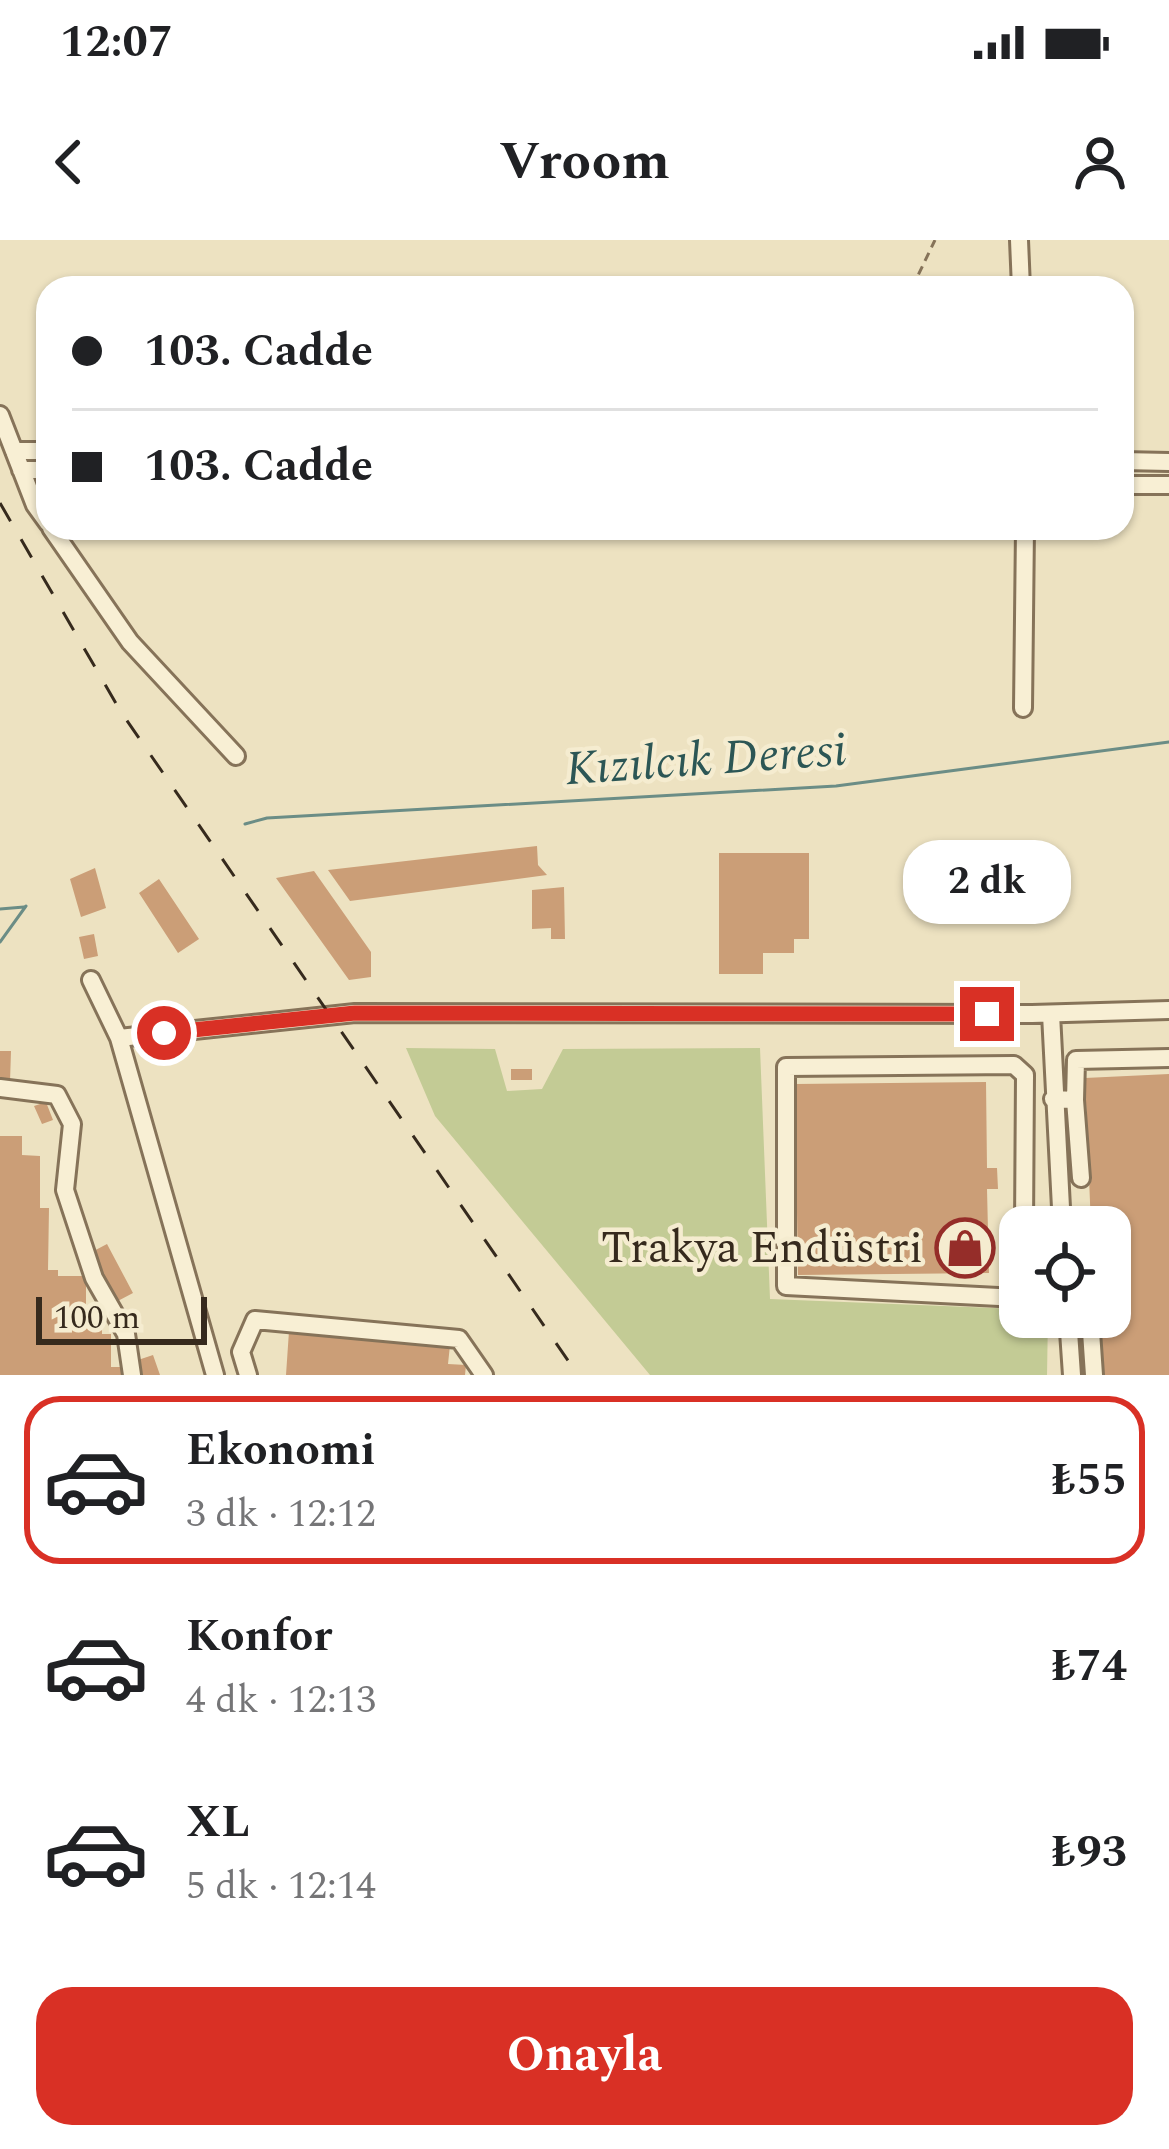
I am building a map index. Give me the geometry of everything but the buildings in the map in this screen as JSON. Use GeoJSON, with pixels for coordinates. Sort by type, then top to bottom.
{"type":"FeatureCollection","features":[{"type":"Feature","properties":{"kind":"street"},"geometry":{"type":"LineString","coordinates":[[1019,240],[1020,276]]}},
{"type":"Feature","properties":{"kind":"street"},"geometry":{"type":"LineString","coordinates":[[0,415],[36,506]]}},
{"type":"Feature","properties":{"kind":"street"},"geometry":{"type":"LineString","coordinates":[[14,451],[36,451]]}},
{"type":"Feature","properties":{"kind":"street"},"geometry":{"type":"LineString","coordinates":[[1134,461],[1169,462]]}},
{"type":"Feature","properties":{"kind":"street"},"geometry":{"type":"LineString","coordinates":[[21,470],[36,470]]}},
{"type":"Feature","properties":{"kind":"street"},"geometry":{"type":"LineString","coordinates":[[1134,485],[1169,485]]}},
{"type":"Feature","properties":{"kind":"street"},"geometry":{"type":"LineString","coordinates":[[60,540],[130,642],[236,756]]}},
{"type":"Feature","properties":{"kind":"street"},"geometry":{"type":"LineString","coordinates":[[1023,708],[1025,540]]}},
{"type":"Feature","properties":{"kind":"street"},"geometry":{"type":"LineString","coordinates":[[91,980],[119,1038],[215,1375]]}},
{"type":"Feature","properties":{"kind":"street"},"geometry":{"type":"LineString","coordinates":[[119,1038],[355,1013],[1169,1010]]}},
{"type":"Feature","properties":{"kind":"street"},"geometry":{"type":"LineString","coordinates":[[1051,1014],[1060,1206]]}},
{"type":"Feature","properties":{"kind":"street"},"geometry":{"type":"LineString","coordinates":[[1081,1178],[1076,1060],[1169,1058]]}},
{"type":"Feature","properties":{"kind":"street"},"geometry":{"type":"LineString","coordinates":[[999,1297],[786,1286],[786,1067],[1014,1064],[1025,1075],[1024,1206]]}},
{"type":"Feature","properties":{"kind":"street"},"geometry":{"type":"LineString","coordinates":[[0,1088],[57,1095],[72,1124],[65,1190],[94,1277],[127,1334],[132,1375]]}},
{"type":"Feature","properties":{"kind":"street"},"geometry":{"type":"LineString","coordinates":[[1052,1100],[1075,1100]]}},
{"type":"Feature","properties":{"kind":"street"},"geometry":{"type":"LineString","coordinates":[[1025,1168],[1058,1167]]}},
{"type":"Feature","properties":{"kind":"street"},"geometry":{"type":"LineString","coordinates":[[1024,1188],[1059,1187]]}},
{"type":"Feature","properties":{"kind":"street"},"geometry":{"type":"LineString","coordinates":[[248,1375],[242,1352],[255,1320],[459,1339],[484,1375]]}},
{"type":"Feature","properties":{"kind":"street"},"geometry":{"type":"LineString","coordinates":[[1069,1338],[1072,1375]]}},
{"type":"Feature","properties":{"kind":"street"},"geometry":{"type":"LineString","coordinates":[[1091,1338],[1094,1375]]}},
{"type":"Feature","properties":{"kind":"path"},"geometry":{"type":"LineString","coordinates":[[918,276],[935,240]]}},
{"type":"Feature","properties":{"kind":"green space"},"geometry":{"type":"Polygon","coordinates":[[[406,1048],[495,1049],[507,1091],[542,1089],[563,1049],[760,1048],[770,1299],[999,1308],[999,1338],[1048,1338],[1047,1375],[650,1375],[435,1116],[406,1048]]]}},
{"type":"Feature","properties":{"kind":"waterway","name":"Kızılcık Deresi"},"geometry":{"type":"LineString","coordinates":[[245,824],[267,818],[836,786],[1169,742]]}},
{"type":"Feature","properties":{"kind":"waterway"},"geometry":{"type":"LineString","coordinates":[[0,942],[26,906]]}},
{"type":"Feature","properties":{"kind":"waterway","name":"Kızılcık Deresi"},"geometry":{"type":"LineString","coordinates":[[0,909],[24,907]]}},
{"type":"Feature","properties":{"kind":"railway"},"geometry":{"type":"LineString","coordinates":[[0,503],[121,712],[578,1375]]}},
{"type":"Feature","properties":{"kind":"place","name":"Trakya Endüstri"},"geometry":{"type":"Point","coordinates":[965,1248]}},
{"type":"Feature","properties":{"kind":"route"},"geometry":{"type":"LineString","coordinates":[[164,1033],[355,1013],[987,1014]]}}]}
